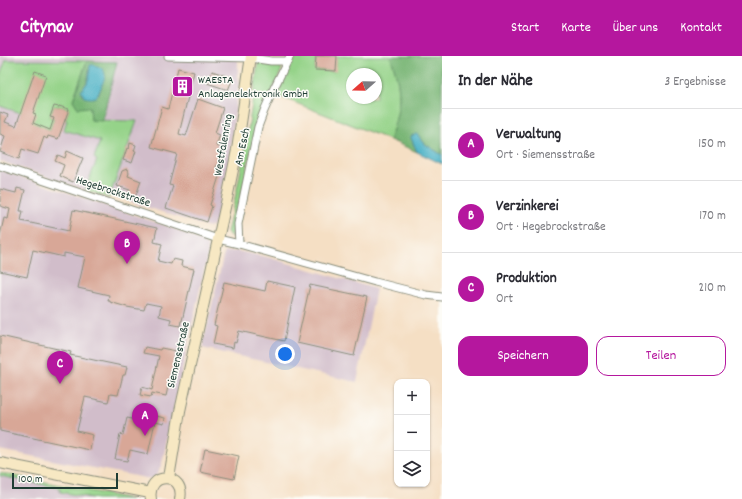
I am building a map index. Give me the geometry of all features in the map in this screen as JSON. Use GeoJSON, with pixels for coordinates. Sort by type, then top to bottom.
{"type":"FeatureCollection","features":[{"type":"Feature","properties":{"kind":"street","name":"Am Esch"},"geometry":{"type":"LineString","coordinates":[[168,56],[251,57],[271,62],[289,59]]}},
{"type":"Feature","properties":{"kind":"street","name":"Westfalenring"},"geometry":{"type":"LineString","coordinates":[[218,239],[237,150],[251,57]]}},
{"type":"Feature","properties":{"kind":"street","name":"Am Esch"},"geometry":{"type":"LineString","coordinates":[[239,244],[238,224],[258,127],[271,94],[289,59]]}},
{"type":"Feature","properties":{"kind":"street","name":"Hegebrockstraße"},"geometry":{"type":"LineString","coordinates":[[0,166],[218,239],[375,282],[426,295],[442,297]]}},
{"type":"Feature","properties":{"kind":"street","name":"Siemensstraße"},"geometry":{"type":"LineString","coordinates":[[169,478],[180,411],[218,239]]}},
{"type":"Feature","properties":{"kind":"street"},"geometry":{"type":"LineString","coordinates":[[0,463],[151,496],[154,483],[164,478],[169,478],[178,484],[182,493],[181,499]]}},
{"type":"Feature","properties":{"kind":"shaded area"},"geometry":{"type":"Polygon","coordinates":[[[0,56],[238,56],[239,81],[228,166],[216,220],[213,226],[208,227],[110,195],[109,198],[0,161],[0,56]]]}},
{"type":"Feature","properties":{"kind":"shaded area"},"geometry":{"type":"Polygon","coordinates":[[[0,170],[173,228],[207,246],[208,252],[162,463],[157,475],[151,479],[0,450],[0,170]]]}},
{"type":"Feature","properties":{"kind":"shaded area"},"geometry":{"type":"Polygon","coordinates":[[[237,251],[267,257],[376,289],[357,382],[202,348],[223,257],[225,252],[237,251]]]}},
{"type":"Feature","properties":{"kind":"shaded area"},"geometry":{"type":"Polygon","coordinates":[[[0,476],[60,488],[117,499],[0,499],[0,476]]]}},
{"type":"Feature","properties":{"kind":"green space"},"geometry":{"type":"Polygon","coordinates":[[[292,56],[316,56],[315,70],[335,71],[337,56],[390,56],[397,81],[399,102],[390,140],[273,94],[292,56]]]}},
{"type":"Feature","properties":{"kind":"green space"},"geometry":{"type":"Polygon","coordinates":[[[390,56],[442,56],[442,155],[425,144],[420,137],[411,138],[417,152],[390,140],[397,113],[399,97],[394,66],[390,56]]]}},
{"type":"Feature","properties":{"kind":"green space"},"geometry":{"type":"Polygon","coordinates":[[[6,60],[87,61],[73,100],[90,107],[91,120],[137,121],[109,198],[85,190],[97,160],[94,158],[100,141],[64,130],[67,120],[65,120],[69,109],[54,106],[50,117],[54,118],[50,130],[36,124],[32,125],[21,113],[0,106],[0,75],[6,60]]]}},
{"type":"Feature","properties":{"kind":"green space"},"geometry":{"type":"Polygon","coordinates":[[[87,61],[117,62],[102,121],[91,120],[90,107],[78,108],[73,100],[87,61]],[[89,68],[87,81],[81,91],[84,97],[99,94],[105,75],[89,68]]]}},
{"type":"Feature","properties":{"kind":"green space"},"geometry":{"type":"Polygon","coordinates":[[[258,63],[278,64],[282,69],[256,127],[231,237],[227,232],[245,148],[258,63]]]}},
{"type":"Feature","properties":{"kind":"green space"},"geometry":{"type":"Polygon","coordinates":[[[0,473],[131,499],[97,499],[60,492],[60,488],[0,476],[0,473]]]}},
{"type":"Feature","properties":{"kind":"water"},"geometry":{"type":"Polygon","coordinates":[[[90,65],[100,67],[104,70],[105,75],[98,95],[90,98],[84,97],[81,91],[87,83],[90,65]]]}},
{"type":"Feature","properties":{"kind":"water"},"geometry":{"type":"Polygon","coordinates":[[[417,134],[425,144],[442,155],[442,164],[417,152],[411,136],[417,134]]]}},
{"type":"Feature","properties":{"kind":"building"},"geometry":{"type":"Polygon","coordinates":[[[316,56],[337,56],[336,71],[315,70],[316,56]]]}},
{"type":"Feature","properties":{"kind":"building"},"geometry":{"type":"Polygon","coordinates":[[[178,68],[194,72],[179,134],[186,136],[198,99],[223,108],[215,133],[220,135],[216,146],[223,148],[216,168],[221,170],[210,205],[212,206],[207,222],[166,208],[173,186],[169,185],[177,154],[151,147],[162,107],[168,109],[178,68]]]}},
{"type":"Feature","properties":{"kind":"building"},"geometry":{"type":"Polygon","coordinates":[[[35,71],[46,75],[33,113],[36,114],[33,123],[50,130],[54,118],[50,117],[54,106],[69,109],[58,139],[48,136],[47,139],[44,137],[38,154],[22,149],[19,159],[0,152],[5,136],[0,134],[0,112],[8,115],[5,122],[16,126],[35,71]]]}},
{"type":"Feature","properties":{"kind":"building"},"geometry":{"type":"Polygon","coordinates":[[[212,71],[233,78],[228,90],[207,83],[212,71]]]}},
{"type":"Feature","properties":{"kind":"building"},"geometry":{"type":"Polygon","coordinates":[[[130,143],[136,145],[134,151],[136,151],[132,163],[123,160],[127,148],[129,149],[130,143]]]}},
{"type":"Feature","properties":{"kind":"building"},"geometry":{"type":"Polygon","coordinates":[[[67,151],[83,158],[73,182],[60,176],[64,165],[55,161],[58,155],[65,158],[67,151]]]}},
{"type":"Feature","properties":{"kind":"building"},"geometry":{"type":"Polygon","coordinates":[[[127,169],[129,173],[128,176],[141,181],[135,198],[128,195],[130,190],[117,186],[122,171],[127,169]]]}},
{"type":"Feature","properties":{"kind":"building"},"geometry":{"type":"Polygon","coordinates":[[[17,188],[25,190],[20,211],[23,211],[21,221],[69,231],[73,210],[157,228],[154,242],[162,244],[158,261],[171,264],[173,259],[182,261],[181,266],[194,269],[180,326],[170,324],[171,319],[159,316],[161,306],[146,303],[144,310],[127,307],[108,301],[109,295],[78,288],[85,257],[64,253],[64,257],[33,250],[27,277],[0,271],[0,236],[4,218],[8,219],[10,209],[0,206],[0,189],[16,193],[17,188]]]}},
{"type":"Feature","properties":{"kind":"building"},"geometry":{"type":"Polygon","coordinates":[[[267,281],[295,287],[284,341],[239,331],[233,348],[213,344],[217,326],[214,325],[224,282],[265,291],[267,281]]]}},
{"type":"Feature","properties":{"kind":"building"},"geometry":{"type":"Polygon","coordinates":[[[310,285],[367,297],[354,356],[297,343],[310,285]]]}},
{"type":"Feature","properties":{"kind":"building"},"geometry":{"type":"Polygon","coordinates":[[[0,336],[71,352],[70,355],[127,367],[125,375],[123,375],[118,395],[110,394],[108,402],[85,397],[77,431],[93,435],[90,450],[0,431],[0,336]]]}},
{"type":"Feature","properties":{"kind":"building"},"geometry":{"type":"Polygon","coordinates":[[[145,347],[176,351],[166,396],[152,393],[151,397],[140,395],[142,387],[152,390],[159,356],[143,353],[145,347]]]}},
{"type":"Feature","properties":{"kind":"building"},"geometry":{"type":"Polygon","coordinates":[[[143,410],[152,411],[151,414],[165,418],[164,424],[155,422],[148,454],[130,450],[127,461],[115,459],[120,434],[123,435],[127,418],[141,421],[143,410]]]}},
{"type":"Feature","properties":{"kind":"building"},"geometry":{"type":"Polygon","coordinates":[[[205,449],[239,456],[234,479],[200,472],[205,449]]]}},
{"type":"Feature","properties":{"kind":"place","name":"WAESTA Anlagenelektronik GmbH"},"geometry":{"type":"Point","coordinates":[182,87]}},
{"type":"Feature","properties":{"kind":"place","name":"Verzinkerei"},"geometry":{"type":"Point","coordinates":[127,264]}},
{"type":"Feature","properties":{"kind":"place","name":"Produktion"},"geometry":{"type":"Point","coordinates":[60,384]}},
{"type":"Feature","properties":{"kind":"place","name":"Verwaltung"},"geometry":{"type":"Point","coordinates":[145,436]}}]}
